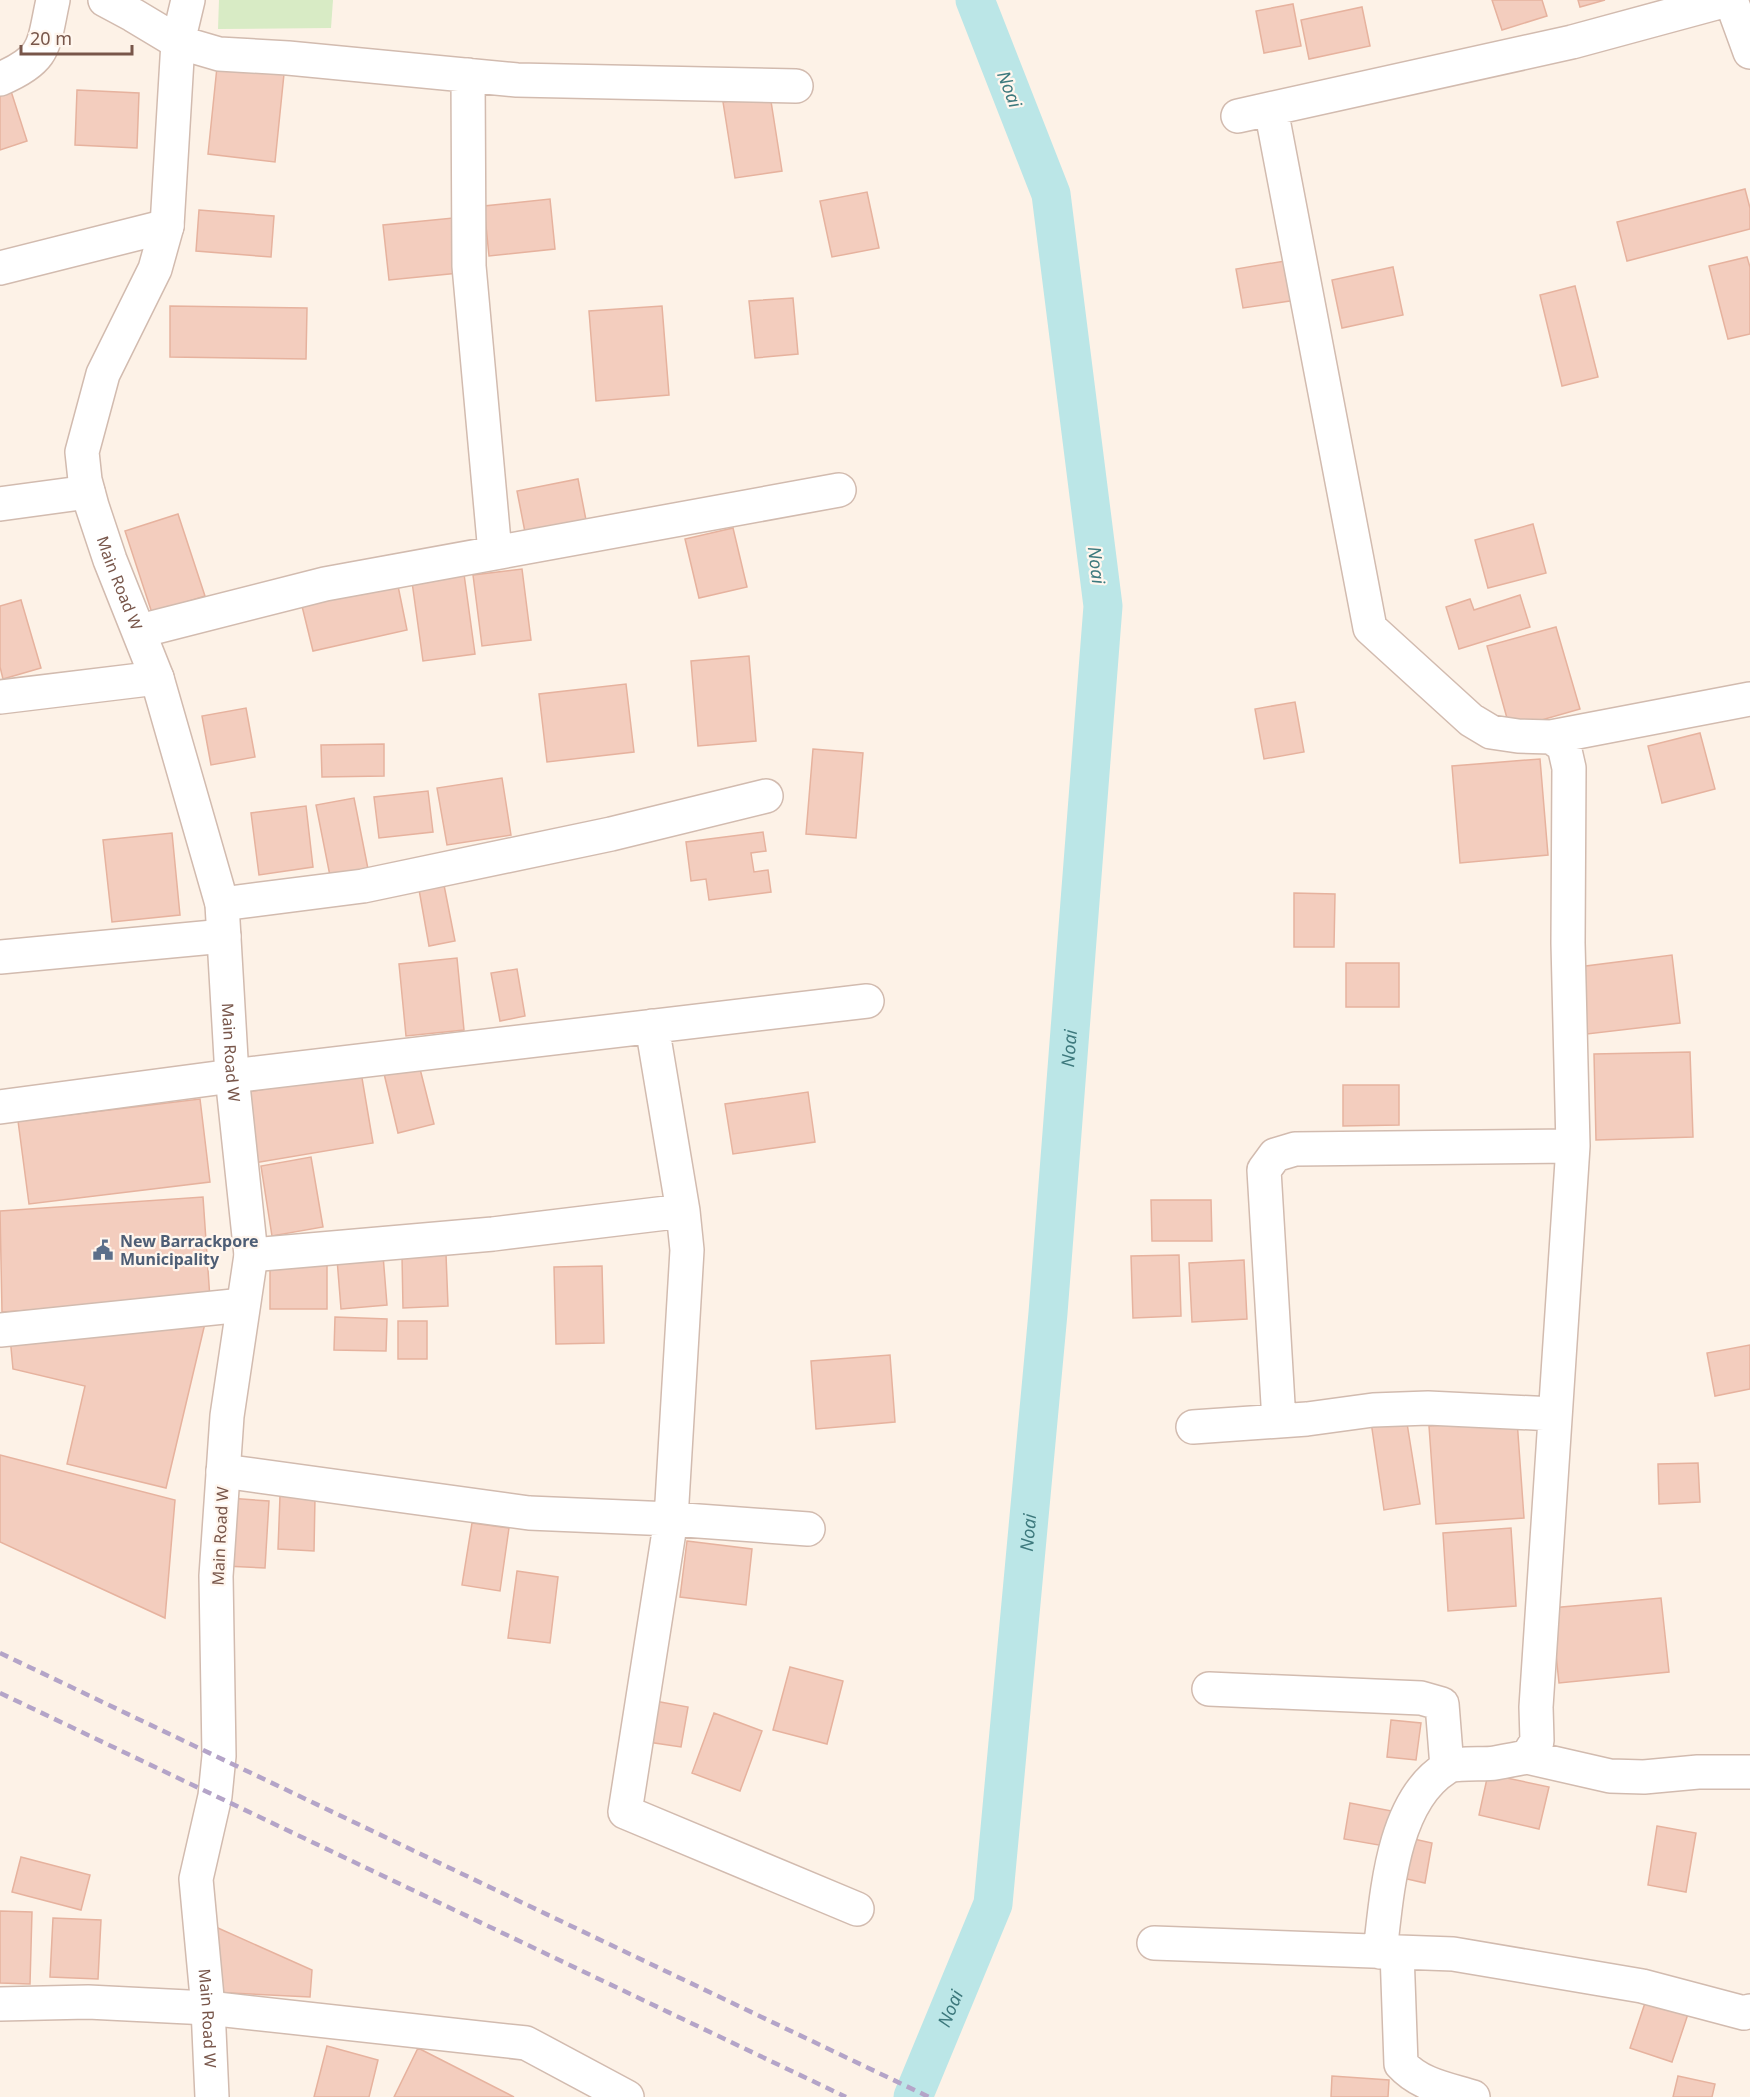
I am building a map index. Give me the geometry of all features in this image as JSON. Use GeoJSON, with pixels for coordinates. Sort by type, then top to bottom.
{"type":"FeatureCollection","features":[{"type":"Feature","properties":{"kind":"street"},"geometry":{"type":"LineString","coordinates":[[0,79],[33,62],[43,45],[53,0]]}},
{"type":"Feature","properties":{"kind":"street"},"geometry":{"type":"LineString","coordinates":[[105,0],[178,42],[219,54],[288,58],[517,80],[796,86]]}},
{"type":"Feature","properties":{"kind":"street","name":"Main Road W"},"geometry":{"type":"LineString","coordinates":[[188,0],[178,42],[167,226],[155,269],[103,374],[82,452],[88,492],[110,560],[157,678],[222,904],[232,1076],[251,1255],[227,1416],[216,1576],[219,1756],[214,1796],[196,1879],[208,2007],[212,2097]]}},
{"type":"Feature","properties":{"kind":"street"},"geometry":{"type":"LineString","coordinates":[[1238,116],[1572,42],[1729,0],[1750,51]]}},
{"type":"Feature","properties":{"kind":"street"},"geometry":{"type":"LineString","coordinates":[[468,75],[469,266],[495,553]]}},
{"type":"Feature","properties":{"kind":"street"},"geometry":{"type":"LineString","coordinates":[[1271,109],[1370,628],[1471,720],[1491,732],[1551,737],[1750,699]]}},
{"type":"Feature","properties":{"kind":"street"},"geometry":{"type":"LineString","coordinates":[[0,268],[167,226]]}},
{"type":"Feature","properties":{"kind":"street"},"geometry":{"type":"LineString","coordinates":[[140,631],[325,584],[839,490]]}},
{"type":"Feature","properties":{"kind":"street"},"geometry":{"type":"LineString","coordinates":[[0,504],[88,492]]}},
{"type":"Feature","properties":{"kind":"street"},"geometry":{"type":"LineString","coordinates":[[0,697],[157,678]]}},
{"type":"Feature","properties":{"kind":"street"},"geometry":{"type":"LineString","coordinates":[[1527,1757],[1537,1741],[1536,1707],[1573,1146],[1568,943],[1569,768],[1563,747],[1551,737]]}},
{"type":"Feature","properties":{"kind":"street"},"geometry":{"type":"LineString","coordinates":[[222,904],[363,886],[611,834],[766,796]]}},
{"type":"Feature","properties":{"kind":"street"},"geometry":{"type":"LineString","coordinates":[[0,957],[224,936]]}},
{"type":"Feature","properties":{"kind":"street"},"geometry":{"type":"LineString","coordinates":[[0,1107],[232,1076],[867,1001]]}},
{"type":"Feature","properties":{"kind":"street"},"geometry":{"type":"LineString","coordinates":[[652,1026],[683,1211],[687,1250],[671,1519],[625,1812],[857,1909]]}},
{"type":"Feature","properties":{"kind":"street"},"geometry":{"type":"LineString","coordinates":[[1279,1421],[1264,1170],[1275,1155],[1295,1149],[1573,1146]]}},
{"type":"Feature","properties":{"kind":"street"},"geometry":{"type":"LineString","coordinates":[[251,1255],[494,1234],[683,1211]]}},
{"type":"Feature","properties":{"kind":"street"},"geometry":{"type":"LineString","coordinates":[[0,1330],[243,1305]]}},
{"type":"Feature","properties":{"kind":"street"},"geometry":{"type":"LineString","coordinates":[[1193,1427],[1279,1421],[1373,1410],[1428,1408],[1554,1414]]}},
{"type":"Feature","properties":{"kind":"street"},"geometry":{"type":"LineString","coordinates":[[223,1471],[529,1513],[671,1519],[808,1529]]}},
{"type":"Feature","properties":{"kind":"street"},"geometry":{"type":"LineString","coordinates":[[1209,1689],[1421,1698],[1442,1704],[1447,1767]]}},
{"type":"Feature","properties":{"kind":"street"},"geometry":{"type":"LineString","coordinates":[[1473,2097],[1424,2082],[1410,2074],[1401,2064],[1388,1952],[1389,1871],[1418,1794],[1447,1767],[1494,1763],[1527,1757],[1610,1776],[1644,1777],[1698,1772],[1750,1772]]}},
{"type":"Feature","properties":{"kind":"street"},"geometry":{"type":"LineString","coordinates":[[1154,1943],[1453,1954],[1630,1984],[1744,2013],[1750,2011]]}},
{"type":"Feature","properties":{"kind":"street"},"geometry":{"type":"LineString","coordinates":[[0,2004],[88,2002],[208,2007],[526,2043],[627,2097]]}},
{"type":"Feature","properties":{"kind":"green space"},"geometry":{"type":"Polygon","coordinates":[[[219,0],[333,0],[331,28],[218,29],[219,0]]]}},
{"type":"Feature","properties":{"kind":"building"},"geometry":{"type":"Polygon","coordinates":[[[1492,0],[1542,0],[1547,16],[1502,30],[1492,0]]]}},
{"type":"Feature","properties":{"kind":"building"},"geometry":{"type":"Polygon","coordinates":[[[1578,0],[1605,0],[1580,7],[1578,0]]]}},
{"type":"Feature","properties":{"kind":"building"},"geometry":{"type":"Polygon","coordinates":[[[1293,4],[1301,46],[1264,53],[1256,11],[1293,4]]]}},
{"type":"Feature","properties":{"kind":"building"},"geometry":{"type":"Polygon","coordinates":[[[1362,7],[1370,46],[1309,59],[1301,20],[1362,7]]]}},
{"type":"Feature","properties":{"kind":"building"},"geometry":{"type":"Polygon","coordinates":[[[217,67],[284,74],[275,162],[208,154],[217,67]]]}},
{"type":"Feature","properties":{"kind":"building"},"geometry":{"type":"Polygon","coordinates":[[[10,88],[27,141],[0,150],[0,91],[10,88]]]}},
{"type":"Feature","properties":{"kind":"building"},"geometry":{"type":"Polygon","coordinates":[[[77,90],[139,93],[137,148],[75,145],[77,90]]]}},
{"type":"Feature","properties":{"kind":"building"},"geometry":{"type":"Polygon","coordinates":[[[770,95],[782,171],[735,178],[723,102],[770,95]]]}},
{"type":"Feature","properties":{"kind":"building"},"geometry":{"type":"Polygon","coordinates":[[[1745,189],[1750,208],[1750,229],[1627,261],[1617,222],[1745,189]]]}},
{"type":"Feature","properties":{"kind":"building"},"geometry":{"type":"Polygon","coordinates":[[[867,192],[879,248],[832,257],[820,201],[867,192]]]}},
{"type":"Feature","properties":{"kind":"building"},"geometry":{"type":"Polygon","coordinates":[[[550,199],[555,249],[489,256],[484,206],[550,199]]]}},
{"type":"Feature","properties":{"kind":"building"},"geometry":{"type":"Polygon","coordinates":[[[199,210],[274,216],[271,257],[196,251],[199,210]]]}},
{"type":"Feature","properties":{"kind":"building"},"geometry":{"type":"Polygon","coordinates":[[[453,218],[459,273],[389,280],[383,225],[453,218]]]}},
{"type":"Feature","properties":{"kind":"building"},"geometry":{"type":"Polygon","coordinates":[[[1747,257],[1750,267],[1750,334],[1728,339],[1709,266],[1747,257]]]}},
{"type":"Feature","properties":{"kind":"building"},"geometry":{"type":"Polygon","coordinates":[[[1297,259],[1303,299],[1243,308],[1236,269],[1297,259]]]}},
{"type":"Feature","properties":{"kind":"building"},"geometry":{"type":"Polygon","coordinates":[[[1393,267],[1403,315],[1342,328],[1332,280],[1393,267]]]}},
{"type":"Feature","properties":{"kind":"building"},"geometry":{"type":"Polygon","coordinates":[[[1575,286],[1598,377],[1562,386],[1540,295],[1575,286]]]}},
{"type":"Feature","properties":{"kind":"building"},"geometry":{"type":"Polygon","coordinates":[[[793,298],[798,354],[755,358],[749,301],[793,298]]]}},
{"type":"Feature","properties":{"kind":"building"},"geometry":{"type":"Polygon","coordinates":[[[170,306],[307,308],[306,359],[170,357],[170,306]]]}},
{"type":"Feature","properties":{"kind":"building"},"geometry":{"type":"Polygon","coordinates":[[[662,306],[669,395],[596,401],[589,311],[662,306]]]}},
{"type":"Feature","properties":{"kind":"building"},"geometry":{"type":"Polygon","coordinates":[[[578,479],[586,520],[525,532],[517,491],[578,479]]]}},
{"type":"Feature","properties":{"kind":"building"},"geometry":{"type":"Polygon","coordinates":[[[178,514],[205,596],[152,613],[125,531],[178,514]]]}},
{"type":"Feature","properties":{"kind":"building"},"geometry":{"type":"Polygon","coordinates":[[[1533,524],[1546,573],[1488,588],[1475,540],[1533,524]]]}},
{"type":"Feature","properties":{"kind":"building"},"geometry":{"type":"Polygon","coordinates":[[[733,528],[747,587],[699,598],[685,539],[733,528]]]}},
{"type":"Feature","properties":{"kind":"building"},"geometry":{"type":"Polygon","coordinates":[[[522,569],[531,640],[482,646],[473,575],[522,569]]]}},
{"type":"Feature","properties":{"kind":"building"},"geometry":{"type":"Polygon","coordinates":[[[464,574],[475,654],[423,661],[412,582],[464,574]]]}},
{"type":"Feature","properties":{"kind":"building"},"geometry":{"type":"Polygon","coordinates":[[[397,581],[407,630],[313,651],[301,602],[397,581]]]}},
{"type":"Feature","properties":{"kind":"building"},"geometry":{"type":"Polygon","coordinates":[[[1520,595],[1530,627],[1459,649],[1446,607],[1470,599],[1474,610],[1520,595]]]}},
{"type":"Feature","properties":{"kind":"building"},"geometry":{"type":"Polygon","coordinates":[[[21,600],[41,668],[3,679],[0,667],[0,606],[21,600]]]}},
{"type":"Feature","properties":{"kind":"building"},"geometry":{"type":"Polygon","coordinates":[[[1556,627],[1580,709],[1510,729],[1487,646],[1556,627]]]}},
{"type":"Feature","properties":{"kind":"building"},"geometry":{"type":"Polygon","coordinates":[[[749,656],[756,741],[698,746],[691,661],[749,656]]]}},
{"type":"Feature","properties":{"kind":"building"},"geometry":{"type":"Polygon","coordinates":[[[626,684],[634,752],[547,762],[539,694],[626,684]]]}},
{"type":"Feature","properties":{"kind":"building"},"geometry":{"type":"Polygon","coordinates":[[[1295,702],[1304,752],[1264,759],[1255,709],[1295,702]]]}},
{"type":"Feature","properties":{"kind":"building"},"geometry":{"type":"Polygon","coordinates":[[[246,708],[255,757],[211,765],[202,716],[246,708]]]}},
{"type":"Feature","properties":{"kind":"building"},"geometry":{"type":"Polygon","coordinates":[[[1700,733],[1715,789],[1662,803],[1648,746],[1700,733]]]}},
{"type":"Feature","properties":{"kind":"building"},"geometry":{"type":"Polygon","coordinates":[[[384,744],[384,776],[322,777],[321,745],[384,744]]]}},
{"type":"Feature","properties":{"kind":"building"},"geometry":{"type":"Polygon","coordinates":[[[813,749],[863,753],[856,838],[806,834],[813,749]]]}},
{"type":"Feature","properties":{"kind":"building"},"geometry":{"type":"Polygon","coordinates":[[[1540,759],[1548,855],[1460,863],[1452,766],[1540,759]]]}},
{"type":"Feature","properties":{"kind":"building"},"geometry":{"type":"Polygon","coordinates":[[[502,778],[511,835],[447,845],[437,788],[502,778]]]}},
{"type":"Feature","properties":{"kind":"building"},"geometry":{"type":"Polygon","coordinates":[[[428,791],[433,832],[379,838],[374,797],[428,791]]]}},
{"type":"Feature","properties":{"kind":"building"},"geometry":{"type":"Polygon","coordinates":[[[354,798],[368,869],[330,876],[316,805],[354,798]]]}},
{"type":"Feature","properties":{"kind":"building"},"geometry":{"type":"Polygon","coordinates":[[[306,806],[313,867],[259,875],[251,813],[306,806]]]}},
{"type":"Feature","properties":{"kind":"building"},"geometry":{"type":"Polygon","coordinates":[[[763,832],[766,851],[751,853],[754,872],[768,870],[771,892],[709,900],[706,879],[691,881],[686,842],[763,832]]]}},
{"type":"Feature","properties":{"kind":"building"},"geometry":{"type":"Polygon","coordinates":[[[172,833],[180,915],[112,922],[103,840],[172,833]]]}},
{"type":"Feature","properties":{"kind":"building"},"geometry":{"type":"Polygon","coordinates":[[[443,880],[455,941],[429,946],[418,884],[443,880]]]}},
{"type":"Feature","properties":{"kind":"building"},"geometry":{"type":"Polygon","coordinates":[[[1294,893],[1335,894],[1334,947],[1294,947],[1294,893]]]}},
{"type":"Feature","properties":{"kind":"building"},"geometry":{"type":"Polygon","coordinates":[[[1672,955],[1680,1023],[1587,1034],[1578,967],[1672,955]]]}},
{"type":"Feature","properties":{"kind":"building"},"geometry":{"type":"Polygon","coordinates":[[[457,958],[464,1030],[406,1036],[399,964],[457,958]]]}},
{"type":"Feature","properties":{"kind":"building"},"geometry":{"type":"Polygon","coordinates":[[[1346,963],[1399,963],[1399,1007],[1346,1007],[1346,963]]]}},
{"type":"Feature","properties":{"kind":"building"},"geometry":{"type":"Polygon","coordinates":[[[517,969],[525,1016],[500,1021],[491,973],[517,969]]]}},
{"type":"Feature","properties":{"kind":"building"},"geometry":{"type":"Polygon","coordinates":[[[1690,1052],[1693,1137],[1596,1140],[1594,1054],[1690,1052]]]}},
{"type":"Feature","properties":{"kind":"building"},"geometry":{"type":"Polygon","coordinates":[[[417,1057],[434,1124],[398,1133],[382,1065],[417,1057]]]}},
{"type":"Feature","properties":{"kind":"building"},"geometry":{"type":"Polygon","coordinates":[[[361,1072],[373,1143],[254,1163],[242,1093],[361,1072]]]}},
{"type":"Feature","properties":{"kind":"building"},"geometry":{"type":"Polygon","coordinates":[[[1343,1085],[1399,1085],[1399,1125],[1343,1126],[1343,1085]]]}},
{"type":"Feature","properties":{"kind":"building"},"geometry":{"type":"Polygon","coordinates":[[[808,1092],[815,1142],[733,1154],[725,1104],[808,1092]]]}},
{"type":"Feature","properties":{"kind":"building"},"geometry":{"type":"Polygon","coordinates":[[[200,1099],[210,1182],[29,1204],[18,1121],[200,1099]]]}},
{"type":"Feature","properties":{"kind":"building"},"geometry":{"type":"Polygon","coordinates":[[[311,1157],[323,1227],[272,1236],[261,1166],[311,1157]]]}},
{"type":"Feature","properties":{"kind":"building","name":"New Barrackpore Municipality"},"geometry":{"type":"Polygon","coordinates":[[[203,1197],[210,1299],[2,1312],[0,1211],[203,1197]]]}},
{"type":"Feature","properties":{"kind":"building"},"geometry":{"type":"Polygon","coordinates":[[[1151,1200],[1211,1200],[1212,1241],[1152,1241],[1151,1200]]]}},
{"type":"Feature","properties":{"kind":"building"},"geometry":{"type":"Polygon","coordinates":[[[446,1254],[448,1306],[403,1308],[402,1256],[446,1254]]]}},
{"type":"Feature","properties":{"kind":"building"},"geometry":{"type":"Polygon","coordinates":[[[383,1255],[387,1305],[341,1309],[337,1259],[383,1255]]]}},
{"type":"Feature","properties":{"kind":"building"},"geometry":{"type":"Polygon","coordinates":[[[1179,1255],[1181,1316],[1133,1318],[1131,1256],[1179,1255]]]}},
{"type":"Feature","properties":{"kind":"building"},"geometry":{"type":"Polygon","coordinates":[[[270,1260],[327,1261],[327,1309],[270,1309],[270,1260]]]}},
{"type":"Feature","properties":{"kind":"building"},"geometry":{"type":"Polygon","coordinates":[[[1244,1260],[1247,1319],[1192,1322],[1189,1263],[1244,1260]]]}},
{"type":"Feature","properties":{"kind":"building"},"geometry":{"type":"Polygon","coordinates":[[[602,1266],[604,1343],[556,1344],[554,1267],[602,1266]]]}},
{"type":"Feature","properties":{"kind":"building"},"geometry":{"type":"Polygon","coordinates":[[[335,1317],[387,1319],[386,1351],[334,1350],[335,1317]]]}},
{"type":"Feature","properties":{"kind":"building"},"geometry":{"type":"Polygon","coordinates":[[[206,1319],[166,1488],[67,1464],[85,1386],[13,1369],[10,1337],[206,1319]]]}},
{"type":"Feature","properties":{"kind":"building"},"geometry":{"type":"Polygon","coordinates":[[[398,1321],[427,1321],[427,1359],[398,1359],[398,1321]]]}},
{"type":"Feature","properties":{"kind":"building"},"geometry":{"type":"Polygon","coordinates":[[[1750,1345],[1750,1389],[1715,1396],[1707,1353],[1750,1345]]]}},
{"type":"Feature","properties":{"kind":"building"},"geometry":{"type":"Polygon","coordinates":[[[890,1355],[895,1422],[816,1429],[811,1361],[890,1355]]]}},
{"type":"Feature","properties":{"kind":"building"},"geometry":{"type":"Polygon","coordinates":[[[1406,1417],[1420,1504],[1384,1510],[1371,1422],[1406,1417]]]}},
{"type":"Feature","properties":{"kind":"building"},"geometry":{"type":"Polygon","coordinates":[[[1517,1420],[1524,1518],[1436,1524],[1429,1426],[1517,1420]]]}},
{"type":"Feature","properties":{"kind":"building"},"geometry":{"type":"Polygon","coordinates":[[[0,1455],[175,1500],[165,1618],[0,1542],[0,1455]]]}},
{"type":"Feature","properties":{"kind":"building"},"geometry":{"type":"Polygon","coordinates":[[[1698,1463],[1700,1502],[1659,1504],[1658,1464],[1698,1463]]]}},
{"type":"Feature","properties":{"kind":"building"},"geometry":{"type":"Polygon","coordinates":[[[280,1496],[315,1497],[314,1551],[278,1549],[280,1496]]]}},
{"type":"Feature","properties":{"kind":"building"},"geometry":{"type":"Polygon","coordinates":[[[228,1498],[269,1501],[265,1568],[225,1566],[228,1498]]]}},
{"type":"Feature","properties":{"kind":"building"},"geometry":{"type":"Polygon","coordinates":[[[472,1523],[509,1528],[500,1591],[462,1585],[472,1523]]]}},
{"type":"Feature","properties":{"kind":"building"},"geometry":{"type":"Polygon","coordinates":[[[1511,1528],[1516,1606],[1448,1611],[1443,1533],[1511,1528]]]}},
{"type":"Feature","properties":{"kind":"building"},"geometry":{"type":"Polygon","coordinates":[[[687,1541],[752,1549],[746,1605],[680,1597],[687,1541]]]}},
{"type":"Feature","properties":{"kind":"building"},"geometry":{"type":"Polygon","coordinates":[[[517,1571],[558,1577],[550,1643],[508,1638],[517,1571]]]}},
{"type":"Feature","properties":{"kind":"building"},"geometry":{"type":"Polygon","coordinates":[[[1661,1598],[1669,1672],[1559,1683],[1551,1608],[1661,1598]]]}},
{"type":"Feature","properties":{"kind":"building"},"geometry":{"type":"Polygon","coordinates":[[[790,1667],[843,1681],[827,1744],[773,1730],[790,1667]]]}},
{"type":"Feature","properties":{"kind":"building"},"geometry":{"type":"Polygon","coordinates":[[[655,1701],[688,1707],[681,1747],[648,1742],[655,1701]]]}},
{"type":"Feature","properties":{"kind":"building"},"geometry":{"type":"Polygon","coordinates":[[[714,1713],[762,1731],[740,1791],[692,1773],[714,1713]]]}},
{"type":"Feature","properties":{"kind":"building"},"geometry":{"type":"Polygon","coordinates":[[[1391,1720],[1421,1723],[1416,1760],[1387,1757],[1391,1720]]]}},
{"type":"Feature","properties":{"kind":"building"},"geometry":{"type":"Polygon","coordinates":[[[1488,1774],[1549,1787],[1539,1829],[1479,1815],[1488,1774]]]}},
{"type":"Feature","properties":{"kind":"building"},"geometry":{"type":"Polygon","coordinates":[[[1350,1803],[1397,1812],[1390,1847],[1344,1839],[1350,1803]]]}},
{"type":"Feature","properties":{"kind":"building"},"geometry":{"type":"Polygon","coordinates":[[[1657,1826],[1696,1833],[1686,1892],[1648,1885],[1657,1826]]]}},
{"type":"Feature","properties":{"kind":"building"},"geometry":{"type":"Polygon","coordinates":[[[1405,1837],[1432,1843],[1425,1883],[1398,1877],[1405,1837]]]}},
{"type":"Feature","properties":{"kind":"building"},"geometry":{"type":"Polygon","coordinates":[[[21,1857],[90,1875],[81,1910],[12,1892],[21,1857]]]}},
{"type":"Feature","properties":{"kind":"building"},"geometry":{"type":"Polygon","coordinates":[[[0,1911],[32,1912],[30,1984],[0,1983],[0,1911]]]}},
{"type":"Feature","properties":{"kind":"building"},"geometry":{"type":"Polygon","coordinates":[[[53,1918],[101,1920],[98,1979],[50,1977],[53,1918]]]}},
{"type":"Feature","properties":{"kind":"building"},"geometry":{"type":"Polygon","coordinates":[[[209,1924],[312,1970],[310,1997],[209,1992],[209,1924]]]}},
{"type":"Feature","properties":{"kind":"building"},"geometry":{"type":"Polygon","coordinates":[[[1647,1997],[1689,2011],[1672,2062],[1630,2048],[1647,1997]]]}},
{"type":"Feature","properties":{"kind":"building"},"geometry":{"type":"Polygon","coordinates":[[[327,2046],[378,2060],[369,2097],[314,2097],[327,2046]]]}},
{"type":"Feature","properties":{"kind":"building"},"geometry":{"type":"Polygon","coordinates":[[[418,2048],[514,2097],[394,2097],[418,2048]]]}},
{"type":"Feature","properties":{"kind":"building"},"geometry":{"type":"Polygon","coordinates":[[[1332,2076],[1389,2080],[1388,2097],[1331,2097],[1332,2076]]]}},
{"type":"Feature","properties":{"kind":"building"},"geometry":{"type":"Polygon","coordinates":[[[1678,2076],[1715,2084],[1712,2097],[1673,2097],[1678,2076]]]}},
{"type":"Feature","properties":{"kind":"waterway","name":"Noai"},"geometry":{"type":"LineString","coordinates":[[913,2097],[993,1904],[1048,1313],[1103,606],[1051,194],[975,0]]}},
{"type":"Feature","properties":{"kind":"railway"},"geometry":{"type":"LineString","coordinates":[[0,1653],[929,2097]]}},
{"type":"Feature","properties":{"kind":"railway"},"geometry":{"type":"LineString","coordinates":[[0,1693],[846,2097]]}},
{"type":"Feature","properties":{"kind":"place","name":"New Barrackpore Municipality"},"geometry":{"type":"Point","coordinates":[103,1250]}}]}
